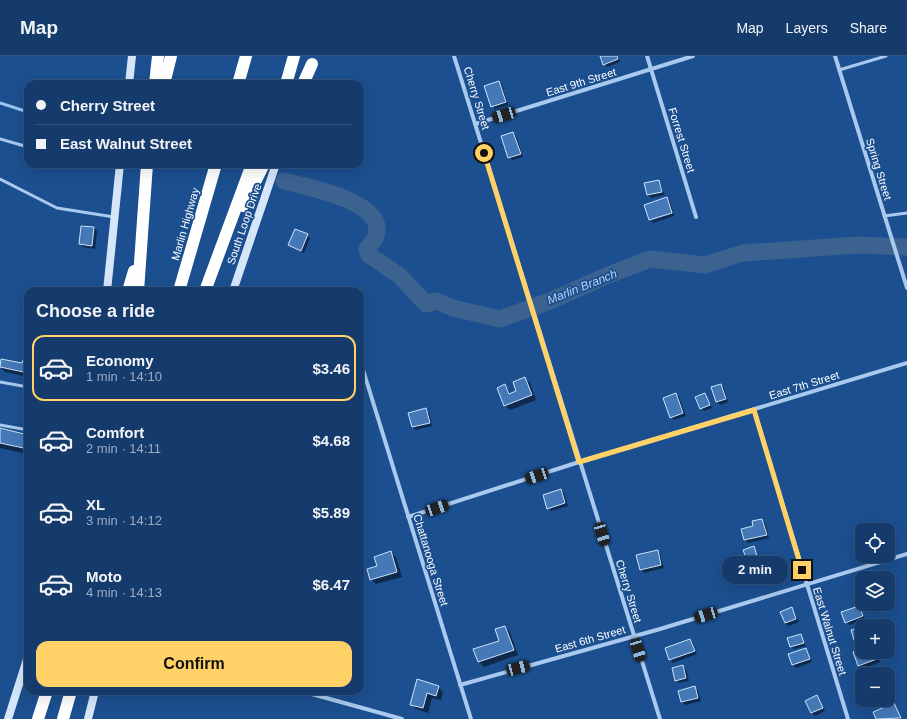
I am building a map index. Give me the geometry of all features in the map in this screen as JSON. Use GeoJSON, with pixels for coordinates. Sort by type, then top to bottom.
{"type":"FeatureCollection","features":[{"type":"Feature","properties":{"kind":"highway"},"geometry":{"type":"LineString","coordinates":[[155,80],[158,56]]}},
{"type":"Feature","properties":{"kind":"highway"},"geometry":{"type":"LineString","coordinates":[[165,80],[171,56]]}},
{"type":"Feature","properties":{"kind":"highway"},"geometry":{"type":"LineString","coordinates":[[239,80],[246,56]]}},
{"type":"Feature","properties":{"kind":"highway"},"geometry":{"type":"LineString","coordinates":[[287,80],[294,56]]}},
{"type":"Feature","properties":{"kind":"highway"},"geometry":{"type":"LineString","coordinates":[[306,80],[314,60]]}},
{"type":"Feature","properties":{"kind":"highway"},"geometry":{"type":"LineString","coordinates":[[138,287],[147,168]]}},
{"type":"Feature","properties":{"kind":"highway","name":"Marlin Highway"},"geometry":{"type":"LineString","coordinates":[[181,287],[215,168]]}},
{"type":"Feature","properties":{"kind":"highway"},"geometry":{"type":"LineString","coordinates":[[206,287],[251,168]]}},
{"type":"Feature","properties":{"kind":"highway"},"geometry":{"type":"LineString","coordinates":[[212,272],[262,168]]}},
{"type":"Feature","properties":{"kind":"highway"},"geometry":{"type":"LineString","coordinates":[[129,287],[143,233]]}},
{"type":"Feature","properties":{"kind":"highway"},"geometry":{"type":"LineString","coordinates":[[38,719],[46,695]]}},
{"type":"Feature","properties":{"kind":"highway"},"geometry":{"type":"LineString","coordinates":[[62,719],[71,695]]}},
{"type":"Feature","properties":{"kind":"street"},"geometry":{"type":"LineString","coordinates":[[129,80],[132,56]]}},
{"type":"Feature","properties":{"kind":"street","name":"Cherry Street"},"geometry":{"type":"LineString","coordinates":[[454,56],[660,719]]}},
{"type":"Feature","properties":{"kind":"street"},"geometry":{"type":"LineString","coordinates":[[647,56],[651,69]]}},
{"type":"Feature","properties":{"kind":"street","name":"East 9th Street"},"geometry":{"type":"LineString","coordinates":[[475,124],[692,56]]}},
{"type":"Feature","properties":{"kind":"street","name":"Spring Street"},"geometry":{"type":"LineString","coordinates":[[835,56],[907,288]]}},
{"type":"Feature","properties":{"kind":"street","name":"Forrest Street"},"geometry":{"type":"LineString","coordinates":[[651,69],[696,217]]}},
{"type":"Feature","properties":{"kind":"street"},"geometry":{"type":"LineString","coordinates":[[107,287],[120,168]]}},
{"type":"Feature","properties":{"kind":"street","name":"South Loop Drive"},"geometry":{"type":"LineString","coordinates":[[233,287],[275,168]]}},
{"type":"Feature","properties":{"kind":"street","name":"East 7th Street"},"geometry":{"type":"LineString","coordinates":[[408,517],[579,462],[907,363]]}},
{"type":"Feature","properties":{"kind":"street","name":"Chattanooga Street"},"geometry":{"type":"LineString","coordinates":[[364,373],[471,719]]}},
{"type":"Feature","properties":{"kind":"street","name":"East Walnut Street"},"geometry":{"type":"LineString","coordinates":[[754,410],[848,719]]}},
{"type":"Feature","properties":{"kind":"street","name":"East 6th Street"},"geometry":{"type":"LineString","coordinates":[[460,685],[634,636],[907,554]]}},
{"type":"Feature","properties":{"kind":"street"},"geometry":{"type":"LineString","coordinates":[[8,719],[24,669]]}},
{"type":"Feature","properties":{"kind":"street"},"geometry":{"type":"LineString","coordinates":[[88,719],[94,695]]}},
{"type":"Feature","properties":{"kind":"street"},"geometry":{"type":"LineString","coordinates":[[314,695],[387,717],[402,719]]}},
{"type":"Feature","properties":{"kind":"lane"},"geometry":{"type":"LineString","coordinates":[[839,70],[886,56]]}},
{"type":"Feature","properties":{"kind":"lane"},"geometry":{"type":"LineString","coordinates":[[0,139],[24,146]]}},
{"type":"Feature","properties":{"kind":"lane"},"geometry":{"type":"LineString","coordinates":[[0,179],[57,208],[114,217]]}},
{"type":"Feature","properties":{"kind":"lane"},"geometry":{"type":"LineString","coordinates":[[884,216],[907,213]]}},
{"type":"Feature","properties":{"kind":"lane"},"geometry":{"type":"LineString","coordinates":[[0,382],[24,386]]}},
{"type":"Feature","properties":{"kind":"lane"},"geometry":{"type":"LineString","coordinates":[[0,425],[24,429]]}},
{"type":"Feature","properties":{"kind":"building"},"geometry":{"type":"Polygon","coordinates":[[[600,56],[617,56],[618,59],[603,65],[600,56]]]}},
{"type":"Feature","properties":{"kind":"building"},"geometry":{"type":"Polygon","coordinates":[[[499,81],[506,102],[491,107],[484,86],[499,81]]]}},
{"type":"Feature","properties":{"kind":"building"},"geometry":{"type":"Polygon","coordinates":[[[513,132],[521,154],[508,158],[501,136],[513,132]]]}},
{"type":"Feature","properties":{"kind":"building"},"geometry":{"type":"Polygon","coordinates":[[[659,180],[662,192],[647,195],[644,183],[659,180]]]}},
{"type":"Feature","properties":{"kind":"building"},"geometry":{"type":"Polygon","coordinates":[[[667,197],[672,213],[649,220],[644,205],[667,197]]]}},
{"type":"Feature","properties":{"kind":"building"},"geometry":{"type":"Polygon","coordinates":[[[81,226],[94,227],[92,246],[79,244],[81,226]]]}},
{"type":"Feature","properties":{"kind":"building"},"geometry":{"type":"Polygon","coordinates":[[[295,229],[308,234],[301,251],[288,245],[295,229]]]}},
{"type":"Feature","properties":{"kind":"building"},"geometry":{"type":"Polygon","coordinates":[[[1,359],[22,363],[24,360],[24,372],[0,367],[1,359]]]}},
{"type":"Feature","properties":{"kind":"building"},"geometry":{"type":"Polygon","coordinates":[[[525,377],[532,395],[504,406],[497,388],[505,384],[509,394],[516,391],[513,382],[525,377]]]}},
{"type":"Feature","properties":{"kind":"building"},"geometry":{"type":"Polygon","coordinates":[[[721,384],[726,399],[716,402],[711,387],[721,384]]]}},
{"type":"Feature","properties":{"kind":"building"},"geometry":{"type":"Polygon","coordinates":[[[676,393],[683,413],[670,418],[663,398],[676,393]]]}},
{"type":"Feature","properties":{"kind":"building"},"geometry":{"type":"Polygon","coordinates":[[[705,393],[710,405],[700,409],[695,397],[705,393]]]}},
{"type":"Feature","properties":{"kind":"building"},"geometry":{"type":"Polygon","coordinates":[[[426,408],[430,423],[412,427],[408,413],[426,408]]]}},
{"type":"Feature","properties":{"kind":"building"},"geometry":{"type":"Polygon","coordinates":[[[0,428],[24,434],[24,448],[0,443],[0,428]]]}},
{"type":"Feature","properties":{"kind":"building"},"geometry":{"type":"Polygon","coordinates":[[[561,489],[565,503],[547,509],[543,495],[561,489]]]}},
{"type":"Feature","properties":{"kind":"building"},"geometry":{"type":"Polygon","coordinates":[[[762,519],[767,535],[744,540],[741,529],[753,526],[752,521],[762,519]]]}},
{"type":"Feature","properties":{"kind":"building"},"geometry":{"type":"Polygon","coordinates":[[[754,546],[758,559],[748,563],[743,550],[754,546]]]}},
{"type":"Feature","properties":{"kind":"building"},"geometry":{"type":"Polygon","coordinates":[[[658,550],[661,565],[640,570],[636,555],[658,550]]]}},
{"type":"Feature","properties":{"kind":"building"},"geometry":{"type":"Polygon","coordinates":[[[391,551],[397,572],[370,580],[367,569],[377,566],[374,557],[391,551]]]}},
{"type":"Feature","properties":{"kind":"building"},"geometry":{"type":"Polygon","coordinates":[[[776,558],[781,571],[760,579],[754,566],[776,558]]]}},
{"type":"Feature","properties":{"kind":"building"},"geometry":{"type":"Polygon","coordinates":[[[792,607],[796,619],[785,623],[780,612],[792,607]]]}},
{"type":"Feature","properties":{"kind":"building"},"geometry":{"type":"Polygon","coordinates":[[[855,607],[855,611],[861,611],[863,616],[845,623],[841,612],[855,607]]]}},
{"type":"Feature","properties":{"kind":"building"},"geometry":{"type":"Polygon","coordinates":[[[505,626],[514,650],[478,662],[473,649],[499,641],[495,629],[505,626]]]}},
{"type":"Feature","properties":{"kind":"building"},"geometry":{"type":"Polygon","coordinates":[[[855,629],[854,640],[851,630],[855,629]]]}},
{"type":"Feature","properties":{"kind":"building"},"geometry":{"type":"Polygon","coordinates":[[[801,634],[804,643],[790,647],[787,638],[801,634]]]}},
{"type":"Feature","properties":{"kind":"building"},"geometry":{"type":"Polygon","coordinates":[[[690,639],[695,651],[669,660],[665,648],[690,639]]]}},
{"type":"Feature","properties":{"kind":"building"},"geometry":{"type":"Polygon","coordinates":[[[806,648],[810,659],[792,665],[788,654],[806,648]]]}},
{"type":"Feature","properties":{"kind":"building"},"geometry":{"type":"Polygon","coordinates":[[[856,659],[877,659],[858,666],[856,659]]]}},
{"type":"Feature","properties":{"kind":"building"},"geometry":{"type":"Polygon","coordinates":[[[683,665],[686,678],[675,681],[672,668],[683,665]]]}},
{"type":"Feature","properties":{"kind":"building"},"geometry":{"type":"Polygon","coordinates":[[[417,679],[439,686],[436,696],[427,693],[423,708],[410,705],[417,679]]]}},
{"type":"Feature","properties":{"kind":"building"},"geometry":{"type":"Polygon","coordinates":[[[695,686],[698,698],[681,702],[678,691],[695,686]]]}},
{"type":"Feature","properties":{"kind":"building"},"geometry":{"type":"Polygon","coordinates":[[[817,695],[823,708],[811,713],[805,701],[817,695]]]}},
{"type":"Feature","properties":{"kind":"building"},"geometry":{"type":"Polygon","coordinates":[[[895,705],[901,718],[876,719],[873,712],[885,707],[895,707],[895,705]]]}},
{"type":"Feature","properties":{"kind":"waterway","name":"Marlin Branch"},"geometry":{"type":"LineString","coordinates":[[0,103],[24,111]]}},
{"type":"Feature","properties":{"kind":"waterway","name":"Marlin Branch"},"geometry":{"type":"LineString","coordinates":[[284,181],[309,187],[342,198],[358,205],[369,213],[376,224],[376,236],[367,249],[369,255],[400,276],[426,304],[436,301],[453,308],[500,319],[550,301],[606,276],[650,259],[705,265],[743,253],[858,245],[907,247]]}},
{"type":"Feature","properties":{"kind":"route"},"geometry":{"type":"LineString","coordinates":[[484,153],[579,462],[754,410],[802,570]]}}]}
